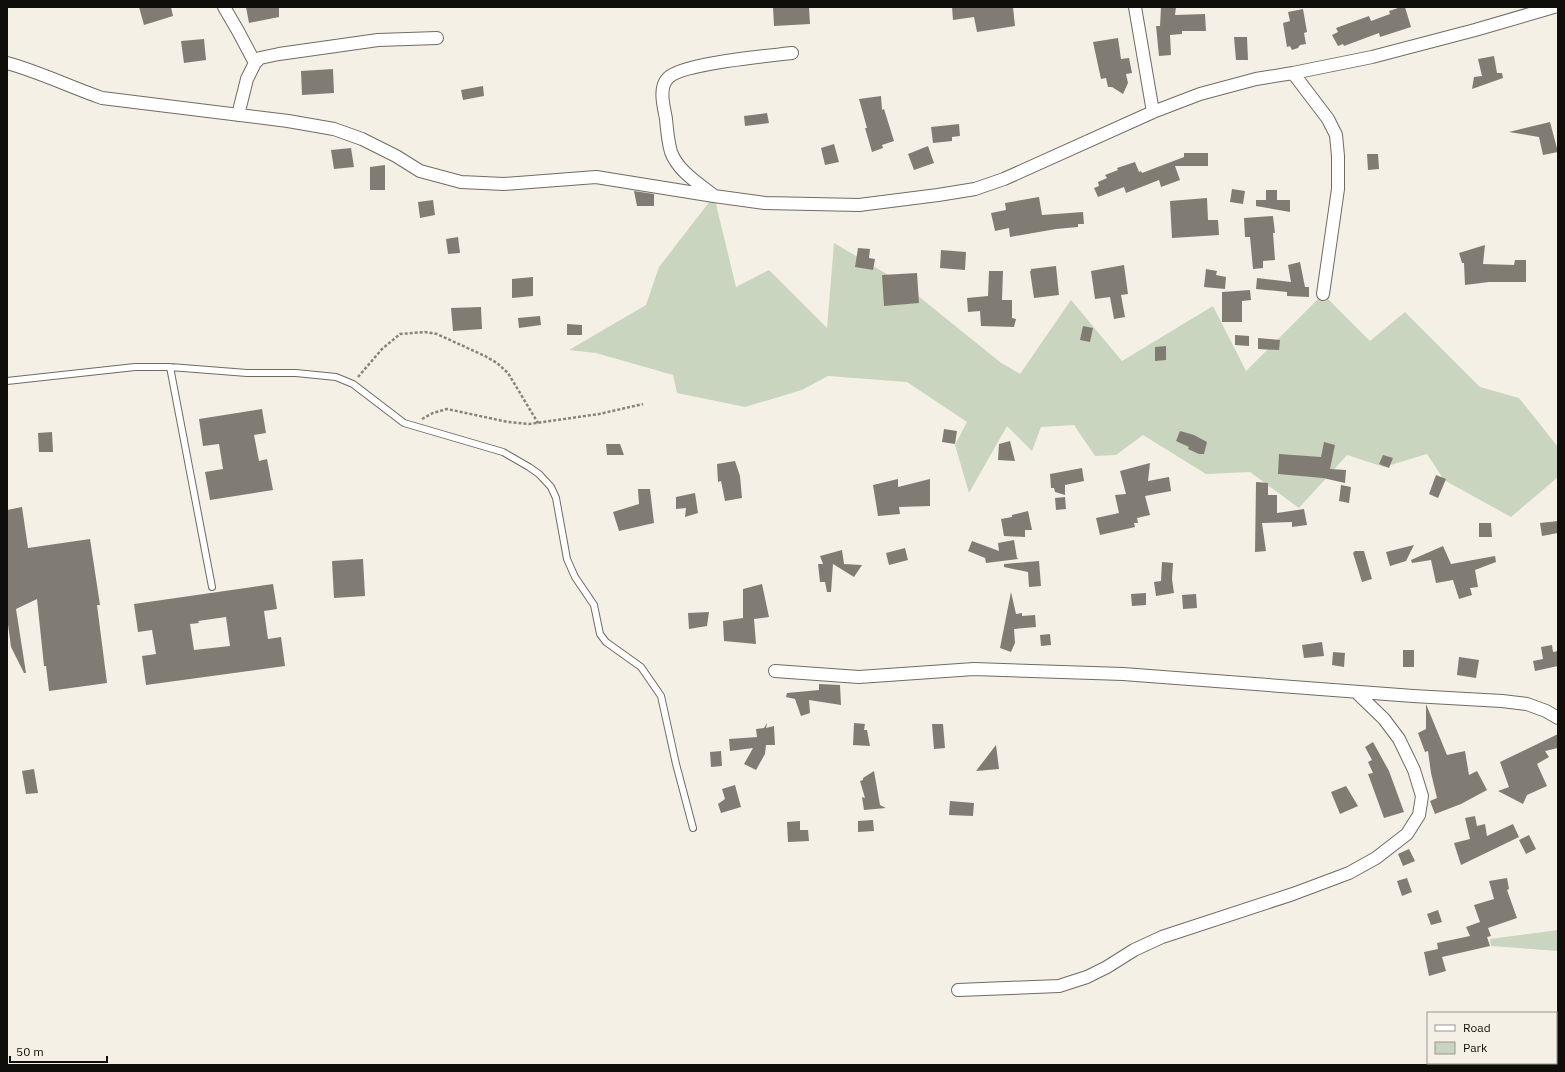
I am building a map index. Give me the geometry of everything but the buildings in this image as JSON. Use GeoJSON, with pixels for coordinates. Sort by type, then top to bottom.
{"type":"FeatureCollection","features":[{"type":"Feature","properties":{"kind":"street"},"geometry":{"type":"LineString","coordinates":[[224,7],[255,63]]}},
{"type":"Feature","properties":{"kind":"street"},"geometry":{"type":"LineString","coordinates":[[1135,7],[1153,112]]}},
{"type":"Feature","properties":{"kind":"street"},"geometry":{"type":"LineString","coordinates":[[7,62],[32,70],[75,89],[102,98],[334,129],[362,139],[396,156],[420,171],[461,182],[504,184],[596,177],[714,196],[765,202],[859,205],[976,189],[1004,179],[1153,112],[1200,94],[1256,78],[1293,73],[1372,57],[1475,30],[1554,7]]}},
{"type":"Feature","properties":{"kind":"street"},"geometry":{"type":"LineString","coordinates":[[238,115],[248,79],[255,63],[260,58],[378,40],[437,38]]}},
{"type":"Feature","properties":{"kind":"street"},"geometry":{"type":"LineString","coordinates":[[714,196],[684,172],[671,152],[662,100],[663,87],[667,78],[677,72],[703,65],[792,53]]}},
{"type":"Feature","properties":{"kind":"street"},"geometry":{"type":"LineString","coordinates":[[1293,73],[1328,119],[1336,135],[1338,156],[1338,189],[1323,294]]}},
{"type":"Feature","properties":{"kind":"street"},"geometry":{"type":"LineString","coordinates":[[775,672],[859,677],[974,670],[1123,674],[1356,692],[1502,701],[1527,704],[1546,711],[1558,718]]}},
{"type":"Feature","properties":{"kind":"street"},"geometry":{"type":"LineString","coordinates":[[958,990],[1060,986],[1094,974],[1134,950],[1162,937],[1349,873],[1376,858],[1407,834],[1419,815],[1422,796],[1414,770],[1399,739],[1384,719],[1356,692]]}},
{"type":"Feature","properties":{"kind":"lane"},"geometry":{"type":"LineString","coordinates":[[7,381],[135,367],[170,367],[248,373],[296,373],[336,377],[353,384],[404,423],[503,452],[539,474],[551,487],[556,498],[567,560],[575,577],[594,606],[600,634],[606,642],[641,667],[661,696],[676,764],[693,828]]}},
{"type":"Feature","properties":{"kind":"lane"},"geometry":{"type":"LineString","coordinates":[[170,367],[212,587]]}},
{"type":"Feature","properties":{"kind":"path"},"geometry":{"type":"LineString","coordinates":[[353,384],[382,349],[400,334],[425,332],[438,334],[497,363],[508,373],[538,423]]}},
{"type":"Feature","properties":{"kind":"path"},"geometry":{"type":"LineString","coordinates":[[410,425],[434,413],[447,409],[508,422],[529,424],[599,414],[643,404]]}},
{"type":"Feature","properties":{"kind":"green space"},"geometry":{"type":"Polygon","coordinates":[[[714,196],[736,287],[769,270],[827,328],[834,243],[902,283],[1000,362],[1020,374],[1071,300],[1122,361],[1213,306],[1246,371],[1323,294],[1370,341],[1405,312],[1480,387],[1519,398],[1558,447],[1558,477],[1511,517],[1444,480],[1427,454],[1384,467],[1347,455],[1299,508],[1250,472],[1206,474],[1143,435],[1116,455],[1095,456],[1074,425],[1041,427],[1032,451],[1007,426],[969,493],[955,445],[967,422],[907,382],[828,376],[802,390],[745,407],[677,393],[673,375],[596,353],[569,350],[646,305],[659,267],[714,196]]]}},
{"type":"Feature","properties":{"kind":"green space"},"geometry":{"type":"Polygon","coordinates":[[[1558,930],[1558,951],[1491,946],[1490,939],[1558,930]]]}}]}
